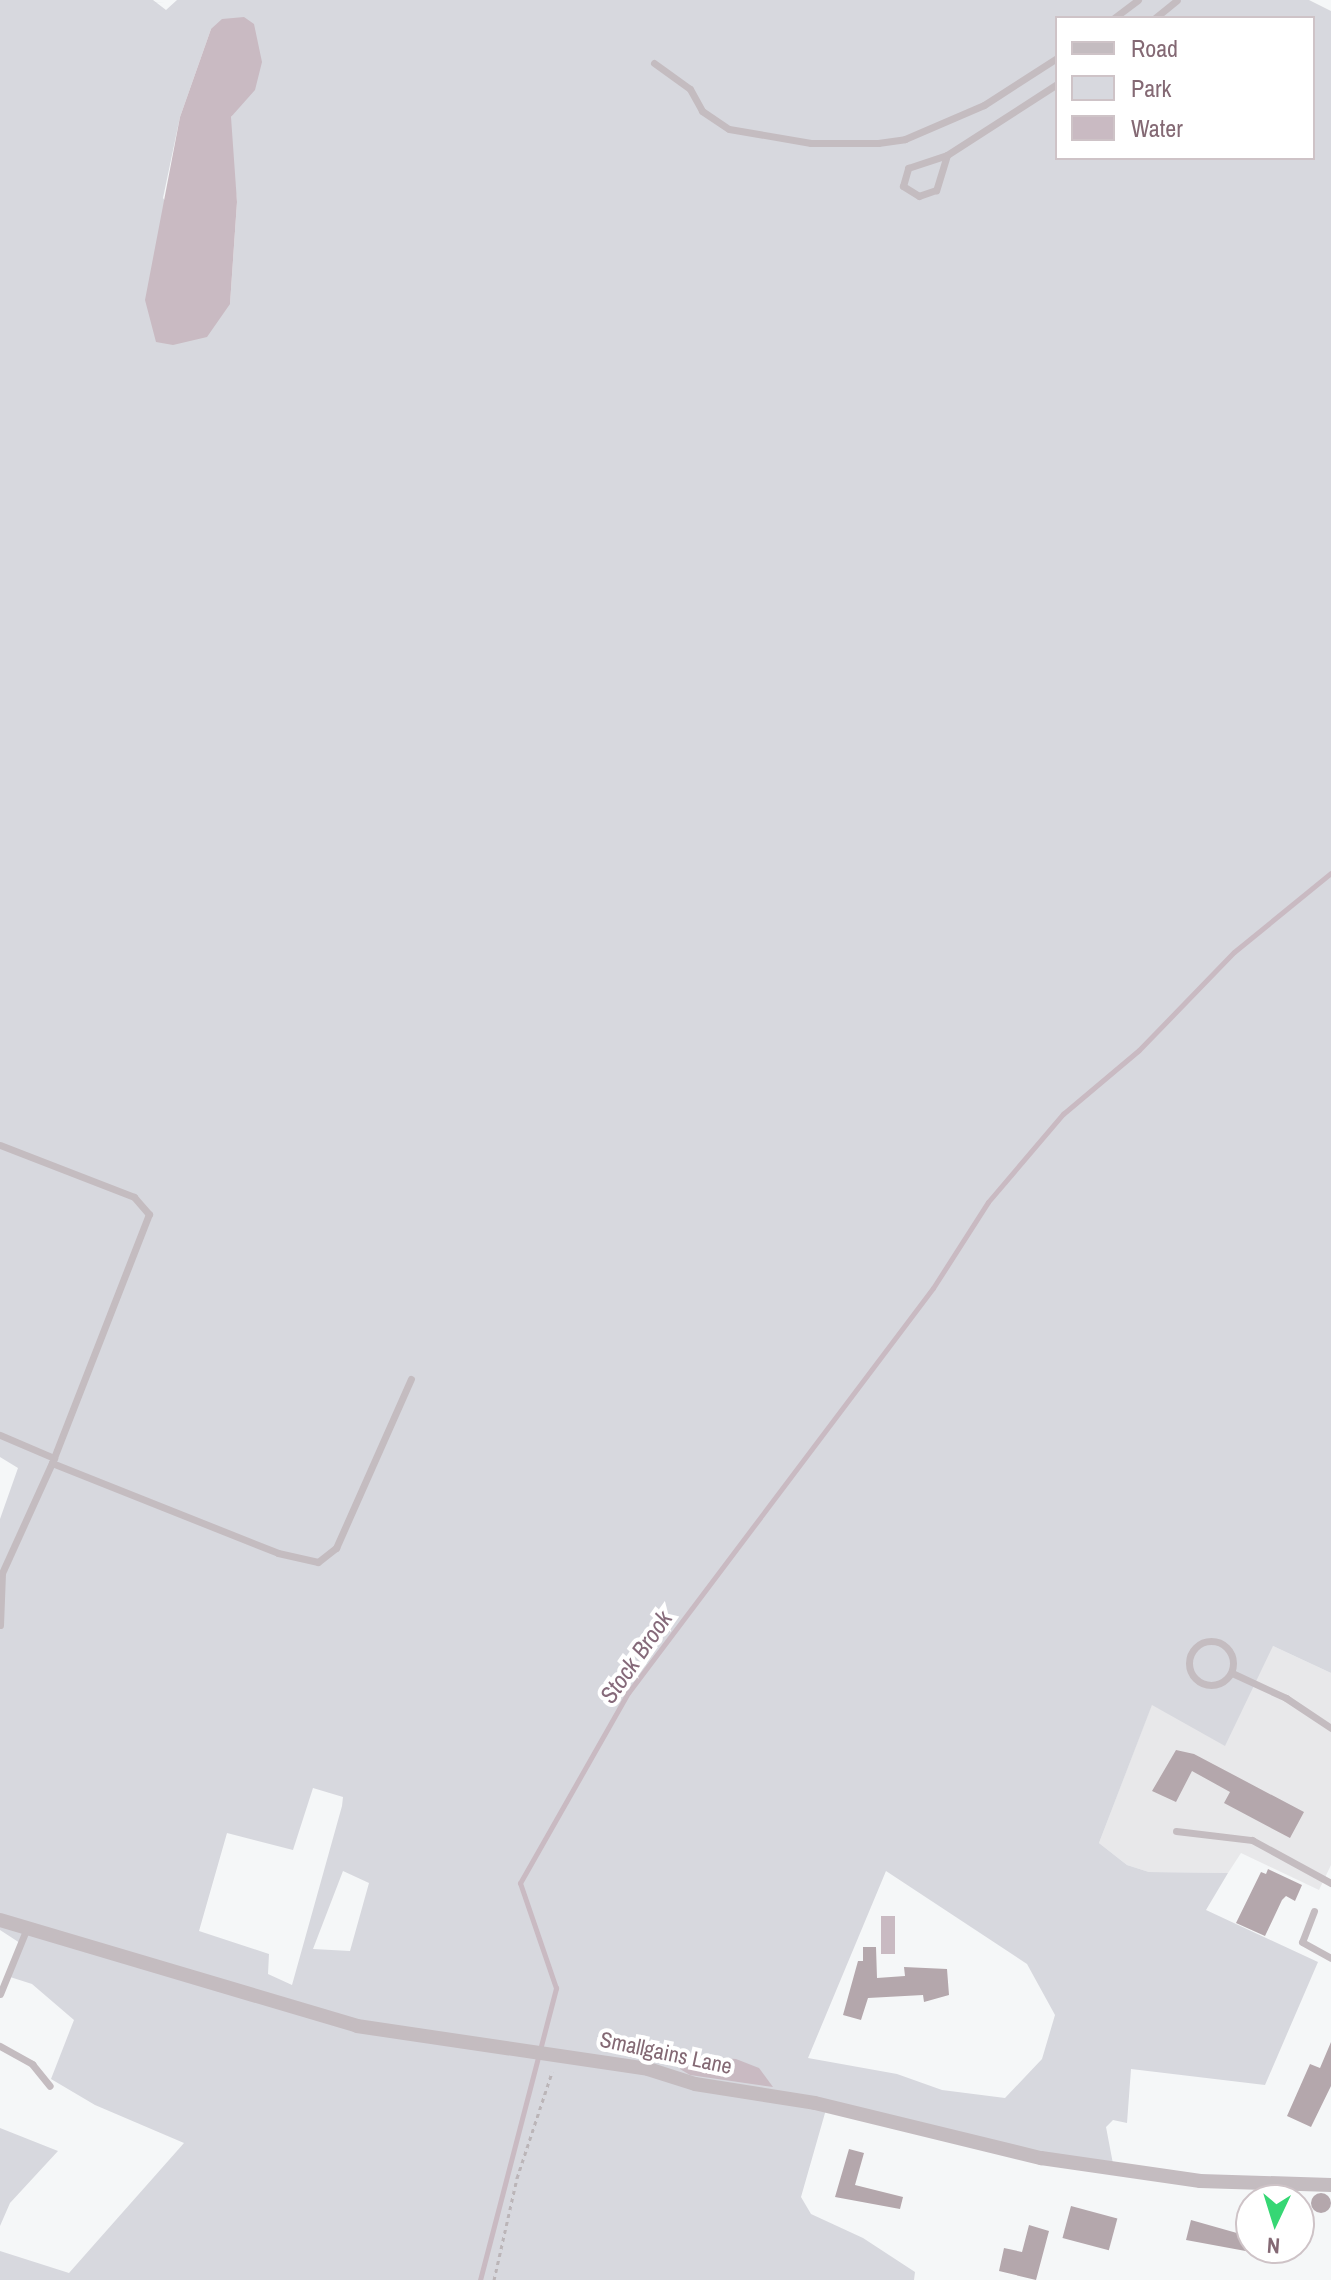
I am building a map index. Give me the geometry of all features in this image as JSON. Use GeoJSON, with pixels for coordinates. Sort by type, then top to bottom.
{"type":"FeatureCollection","features":[{"type":"Feature","properties":{"kind":"street","name":"Smallgains Lane"},"geometry":{"type":"LineString","coordinates":[[0,1920],[357,2026],[648,2069],[695,2084],[815,2103],[1041,2158],[1200,2181],[1331,2185]]}},
{"type":"Feature","properties":{"kind":"lane"},"geometry":{"type":"LineString","coordinates":[[1117,16],[1138,0]]}},
{"type":"Feature","properties":{"kind":"lane"},"geometry":{"type":"LineString","coordinates":[[1157,16],[1177,0]]}},
{"type":"Feature","properties":{"kind":"lane"},"geometry":{"type":"LineString","coordinates":[[654,63],[690,89],[702,111],[729,129],[811,143],[878,143],[905,139],[984,105],[1055,59]]}},
{"type":"Feature","properties":{"kind":"lane"},"geometry":{"type":"LineString","coordinates":[[947,155],[936,190],[919,196],[903,186],[908,168],[947,155],[1055,85]]}},
{"type":"Feature","properties":{"kind":"lane"},"geometry":{"type":"LineString","coordinates":[[0,1145],[134,1197],[149,1214],[53,1461],[2,1573],[0,1625]]}},
{"type":"Feature","properties":{"kind":"lane"},"geometry":{"type":"LineString","coordinates":[[0,1435],[53,1461],[278,1553],[318,1562],[336,1548],[411,1379]]}},
{"type":"Feature","properties":{"kind":"lane"},"geometry":{"type":"LineString","coordinates":[[1219,1643],[1232,1655],[1232,1673],[1218,1685],[1200,1682],[1190,1667],[1194,1650],[1219,1643]]}},
{"type":"Feature","properties":{"kind":"lane"},"geometry":{"type":"LineString","coordinates":[[1232,1673],[1286,1698],[1331,1728]]}},
{"type":"Feature","properties":{"kind":"lane"},"geometry":{"type":"LineString","coordinates":[[1176,1831],[1252,1840],[1331,1883]]}},
{"type":"Feature","properties":{"kind":"lane"},"geometry":{"type":"LineString","coordinates":[[1314,1911],[1302,1942],[1331,1958]]}},
{"type":"Feature","properties":{"kind":"lane"},"geometry":{"type":"LineString","coordinates":[[0,1994],[27,1928]]}},
{"type":"Feature","properties":{"kind":"lane"},"geometry":{"type":"LineString","coordinates":[[0,2046],[32,2064],[50,2086]]}},
{"type":"Feature","properties":{"kind":"path"},"geometry":{"type":"LineString","coordinates":[[494,2280],[517,2178],[555,2054]]}},
{"type":"Feature","properties":{"kind":"shaded area"},"geometry":{"type":"Polygon","coordinates":[[[1273,1646],[1331,1673],[1331,1865],[1319,1890],[1241,1853],[1228,1873],[1149,1872],[1127,1865],[1099,1843],[1152,1704],[1273,1646]]]}},
{"type":"Feature","properties":{"kind":"green space"},"geometry":{"type":"Polygon","coordinates":[[[0,0],[153,0],[166,10],[177,0],[1309,0],[1331,11],[1331,1673],[1273,1646],[1225,1746],[1152,1705],[1099,1843],[1127,1865],[1149,1872],[1228,1873],[1206,1910],[1318,1962],[1265,2085],[1131,2069],[1127,2123],[1113,2120],[1106,2127],[1114,2169],[827,2106],[801,2197],[811,2214],[863,2238],[915,2272],[914,2280],[0,2280],[0,2251],[69,2273],[184,2143],[95,2105],[51,2079],[74,2020],[32,1984],[7,1976],[20,1943],[0,1930],[0,1519],[18,1468],[0,1457],[0,0]],[[211,29],[180,117],[163,198],[230,304],[237,202],[230,142],[231,117],[241,103],[211,29]],[[313,1788],[293,1850],[227,1833],[199,1931],[269,1954],[268,1974],[292,1985],[343,1797],[313,1788]],[[343,1871],[313,1949],[350,1951],[369,1883],[343,1871]],[[886,1871],[808,2058],[897,2074],[942,2090],[1005,2098],[1042,2059],[1055,2015],[1027,1964],[886,1871]]]}},
{"type":"Feature","properties":{"kind":"green space"},"geometry":{"type":"Polygon","coordinates":[[[0,2128],[58,2151],[10,2203],[0,2226],[0,2128]]]}},
{"type":"Feature","properties":{"kind":"water"},"geometry":{"type":"Polygon","coordinates":[[[244,17],[254,24],[262,62],[255,90],[231,117],[237,202],[230,304],[207,337],[173,345],[156,342],[145,300],[180,117],[211,29],[222,19],[244,17]]]}},
{"type":"Feature","properties":{"kind":"water"},"geometry":{"type":"Polygon","coordinates":[[[881,1916],[895,1916],[895,1954],[881,1954],[881,1916]]]}},
{"type":"Feature","properties":{"kind":"water"},"geometry":{"type":"Polygon","coordinates":[[[690,2056],[736,2059],[759,2068],[773,2087],[690,2075],[680,2069],[690,2056]]]}},
{"type":"Feature","properties":{"kind":"building"},"geometry":{"type":"Polygon","coordinates":[[[1176,1750],[1194,1754],[1304,1812],[1290,1838],[1224,1803],[1230,1792],[1192,1771],[1176,1802],[1152,1791],[1176,1750]]]}},
{"type":"Feature","properties":{"kind":"building"},"geometry":{"type":"Polygon","coordinates":[[[1268,1869],[1302,1885],[1295,1901],[1286,1896],[1282,1900],[1265,1936],[1236,1923],[1261,1872],[1266,1874],[1268,1869]]]}},
{"type":"Feature","properties":{"kind":"building"},"geometry":{"type":"Polygon","coordinates":[[[863,1947],[876,1947],[877,1978],[905,1976],[904,1967],[947,1969],[949,1995],[924,2002],[923,1995],[868,1998],[861,2020],[843,2015],[858,1961],[863,1961],[863,1947]]]}},
{"type":"Feature","properties":{"kind":"building"},"geometry":{"type":"Polygon","coordinates":[[[1331,2042],[1331,2086],[1311,2127],[1287,2116],[1310,2064],[1320,2068],[1331,2042]]]}},
{"type":"Feature","properties":{"kind":"building"},"geometry":{"type":"Polygon","coordinates":[[[849,2149],[864,2153],[855,2185],[903,2197],[900,2209],[835,2197],[849,2149]]]}},
{"type":"Feature","properties":{"kind":"building"},"geometry":{"type":"Polygon","coordinates":[[[1317,2193],[1325,2193],[1331,2199],[1331,2207],[1325,2213],[1315,2211],[1317,2193]]]}},
{"type":"Feature","properties":{"kind":"building"},"geometry":{"type":"Polygon","coordinates":[[[1071,2206],[1117,2218],[1109,2250],[1062,2238],[1071,2206]]]}},
{"type":"Feature","properties":{"kind":"building"},"geometry":{"type":"Polygon","coordinates":[[[1191,2220],[1235,2232],[1235,2249],[1186,2240],[1191,2220]]]}},
{"type":"Feature","properties":{"kind":"building"},"geometry":{"type":"Polygon","coordinates":[[[1029,2225],[1049,2231],[1036,2280],[999,2271],[1004,2248],[1022,2252],[1029,2225]]]}},
{"type":"Feature","properties":{"kind":"waterway","name":"Stock Brook"},"geometry":{"type":"LineString","coordinates":[[480,2280],[556,1988],[520,1883],[628,1693],[933,1288],[988,1202],[1063,1114],[1139,1050],[1234,952],[1331,873]]}}]}
